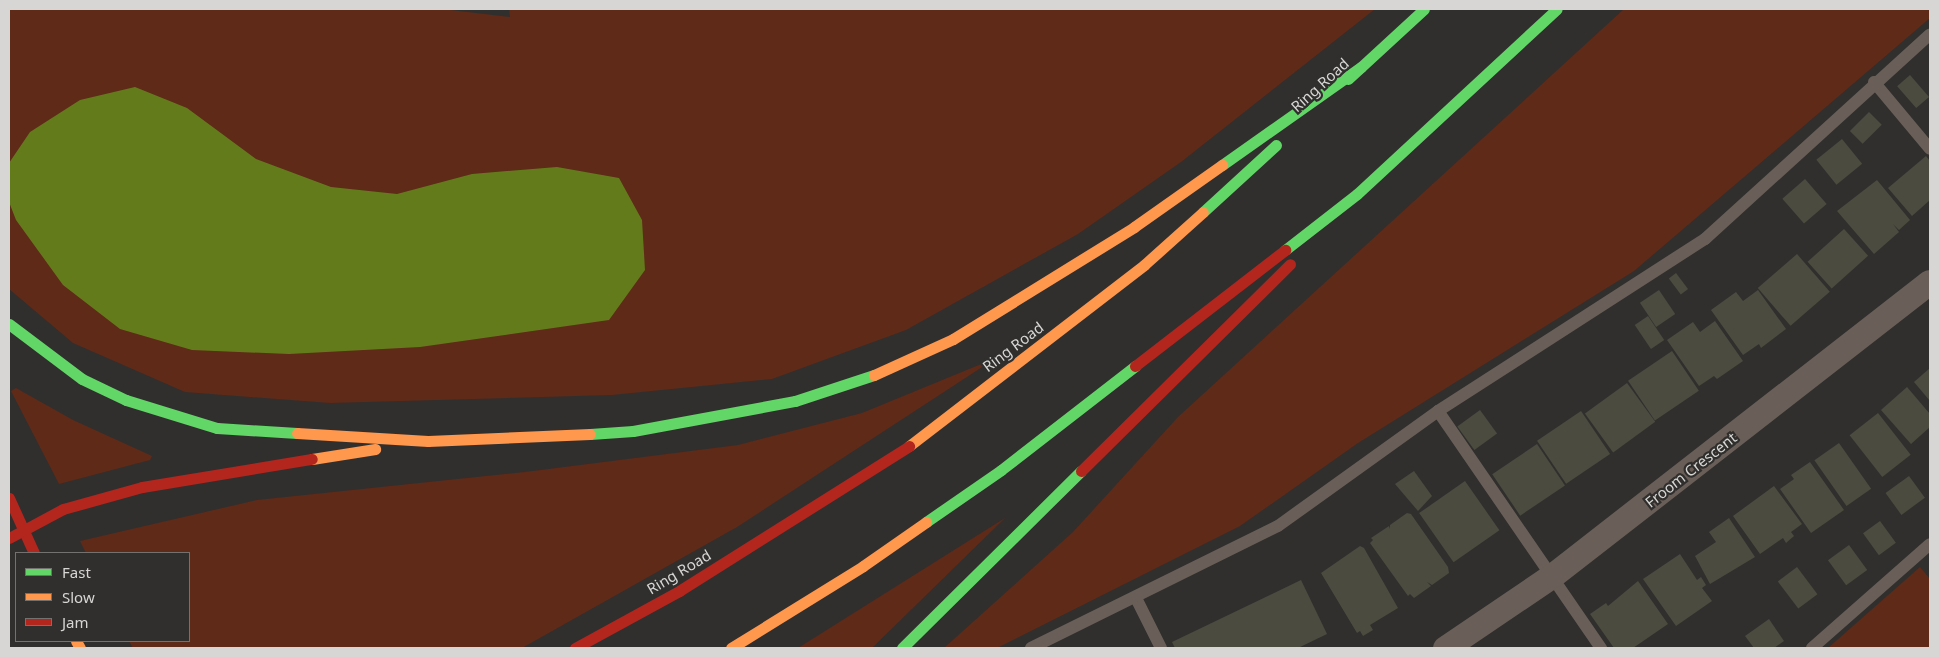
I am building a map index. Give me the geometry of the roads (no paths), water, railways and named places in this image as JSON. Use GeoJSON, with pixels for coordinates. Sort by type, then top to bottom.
{"type":"FeatureCollection","features":[{"type":"Feature","properties":{"kind":"highway","name":"Ring Road"},"geometry":{"type":"LineString","coordinates":[[575,648],[679,591],[904,450],[1144,265],[1424,9]]}},
{"type":"Feature","properties":{"kind":"highway"},"geometry":{"type":"LineString","coordinates":[[902,648],[1357,194],[1557,9]]}},
{"type":"Feature","properties":{"kind":"highway"},"geometry":{"type":"LineString","coordinates":[[9,324],[82,379],[126,400],[217,428],[428,440],[633,431],[795,401],[873,375],[953,339],[1134,227],[1362,67]]}},
{"type":"Feature","properties":{"kind":"highway"},"geometry":{"type":"LineString","coordinates":[[731,648],[863,566],[1000,470],[1357,194]]}},
{"type":"Feature","properties":{"kind":"highway"},"geometry":{"type":"LineString","coordinates":[[9,538],[63,509],[142,487],[428,440]]}},
{"type":"Feature","properties":{"kind":"highway"},"geometry":{"type":"LineString","coordinates":[[9,498],[34,552]]}},
{"type":"Feature","properties":{"kind":"street","name":"Froom Crescent"},"geometry":{"type":"LineString","coordinates":[[1445,648],[1553,575],[1930,282]]}},
{"type":"Feature","properties":{"kind":"lane"},"geometry":{"type":"LineString","coordinates":[[1031,648],[1136,598],[1278,526],[1438,411],[1705,239],[1874,82],[1930,34]]}},
{"type":"Feature","properties":{"kind":"lane"},"geometry":{"type":"LineString","coordinates":[[1874,82],[1930,149]]}},
{"type":"Feature","properties":{"kind":"lane"},"geometry":{"type":"LineString","coordinates":[[1438,411],[1553,575],[1601,648]]}},
{"type":"Feature","properties":{"kind":"lane"},"geometry":{"type":"LineString","coordinates":[[1812,648],[1930,544]]}},
{"type":"Feature","properties":{"kind":"lane"},"geometry":{"type":"LineString","coordinates":[[1136,598],[1161,648]]}}]}
